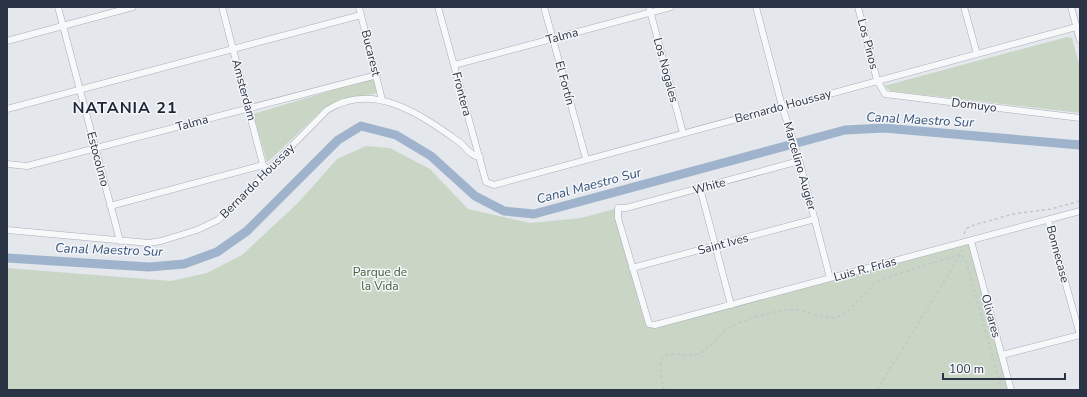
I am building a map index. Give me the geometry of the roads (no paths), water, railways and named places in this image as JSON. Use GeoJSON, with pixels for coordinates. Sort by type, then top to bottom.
{"type":"FeatureCollection","features":[{"type":"Feature","properties":{"kind":"street","name":"Estocolmo"},"geometry":{"type":"LineString","coordinates":[[58,7],[120,241]]}},
{"type":"Feature","properties":{"kind":"street"},"geometry":{"type":"LineString","coordinates":[[7,41],[132,7]]}},
{"type":"Feature","properties":{"kind":"street","name":"Amsterdam"},"geometry":{"type":"LineString","coordinates":[[222,7],[263,166]]}},
{"type":"Feature","properties":{"kind":"street","name":"Bucarest"},"geometry":{"type":"LineString","coordinates":[[359,7],[382,100]]}},
{"type":"Feature","properties":{"kind":"street","name":"Frontera"},"geometry":{"type":"LineString","coordinates":[[438,7],[486,182]]}},
{"type":"Feature","properties":{"kind":"street","name":"El Fortín"},"geometry":{"type":"LineString","coordinates":[[544,7],[586,159]]}},
{"type":"Feature","properties":{"kind":"street","name":"Talma"},"geometry":{"type":"LineString","coordinates":[[454,65],[553,39],[650,10],[671,7]]}},
{"type":"Feature","properties":{"kind":"street","name":"Marcelino Augier"},"geometry":{"type":"LineString","coordinates":[[756,7],[782,106],[797,152],[830,278]]}},
{"type":"Feature","properties":{"kind":"street","name":"Los Pinos"},"geometry":{"type":"LineString","coordinates":[[858,7],[877,80]]}},
{"type":"Feature","properties":{"kind":"street"},"geometry":{"type":"LineString","coordinates":[[964,7],[977,54]]}},
{"type":"Feature","properties":{"kind":"street"},"geometry":{"type":"LineString","coordinates":[[1071,7],[1078,26],[1080,40]]}},
{"type":"Feature","properties":{"kind":"street","name":"Los Nogales"},"geometry":{"type":"LineString","coordinates":[[650,10],[683,133]]}},
{"type":"Feature","properties":{"kind":"street"},"geometry":{"type":"LineString","coordinates":[[7,109],[361,14]]}},
{"type":"Feature","properties":{"kind":"street","name":"Bernardo Houssay"},"geometry":{"type":"LineString","coordinates":[[486,182],[494,185],[1078,26]]}},
{"type":"Feature","properties":{"kind":"street","name":"Talma"},"geometry":{"type":"LineString","coordinates":[[7,164],[27,166],[377,75]]}},
{"type":"Feature","properties":{"kind":"street","name":"Domuyo"},"geometry":{"type":"LineString","coordinates":[[877,80],[885,94],[1080,118]]}},
{"type":"Feature","properties":{"kind":"street","name":"Bernardo Houssay"},"geometry":{"type":"LineString","coordinates":[[7,230],[120,241],[161,241],[209,225],[218,220],[234,205],[327,110],[333,106],[358,99],[382,100],[399,104],[459,141],[476,157],[480,157]]}},
{"type":"Feature","properties":{"kind":"street","name":"White"},"geometry":{"type":"LineString","coordinates":[[632,268],[618,218],[618,208],[626,208],[799,161]]}},
{"type":"Feature","properties":{"kind":"street"},"geometry":{"type":"LineString","coordinates":[[110,206],[263,166],[269,170]]}},
{"type":"Feature","properties":{"kind":"street"},"geometry":{"type":"LineString","coordinates":[[700,188],[731,305]]}},
{"type":"Feature","properties":{"kind":"street","name":"Luis R. Frías"},"geometry":{"type":"LineString","coordinates":[[632,268],[649,324],[655,325],[971,242],[1080,211]]}},
{"type":"Feature","properties":{"kind":"street","name":"Saint Ives"},"geometry":{"type":"LineString","coordinates":[[632,268],[815,219]]}},
{"type":"Feature","properties":{"kind":"street","name":"Bonnecase"},"geometry":{"type":"LineString","coordinates":[[1048,220],[1080,335]]}},
{"type":"Feature","properties":{"kind":"street","name":"Olivares"},"geometry":{"type":"LineString","coordinates":[[971,242],[1011,390]]}},
{"type":"Feature","properties":{"kind":"street"},"geometry":{"type":"LineString","coordinates":[[1002,356],[1080,335]]}},
{"type":"Feature","properties":{"kind":"waterway","name":"Canal Maestro Sur"},"geometry":{"type":"LineString","coordinates":[[7,258],[149,267],[184,264],[217,252],[247,231],[338,140],[361,126],[396,135],[431,156],[475,196],[504,211],[534,214],[845,130],[884,128],[1080,145]]}},
{"type":"Feature","properties":{"kind":"district","name":"NATANIA 21"},"geometry":{"type":"Point","coordinates":[125,108]}},
{"type":"Feature","properties":{"kind":"park label","name":"Parque de la Vida"},"geometry":{"type":"Point","coordinates":[380,279]}}]}
